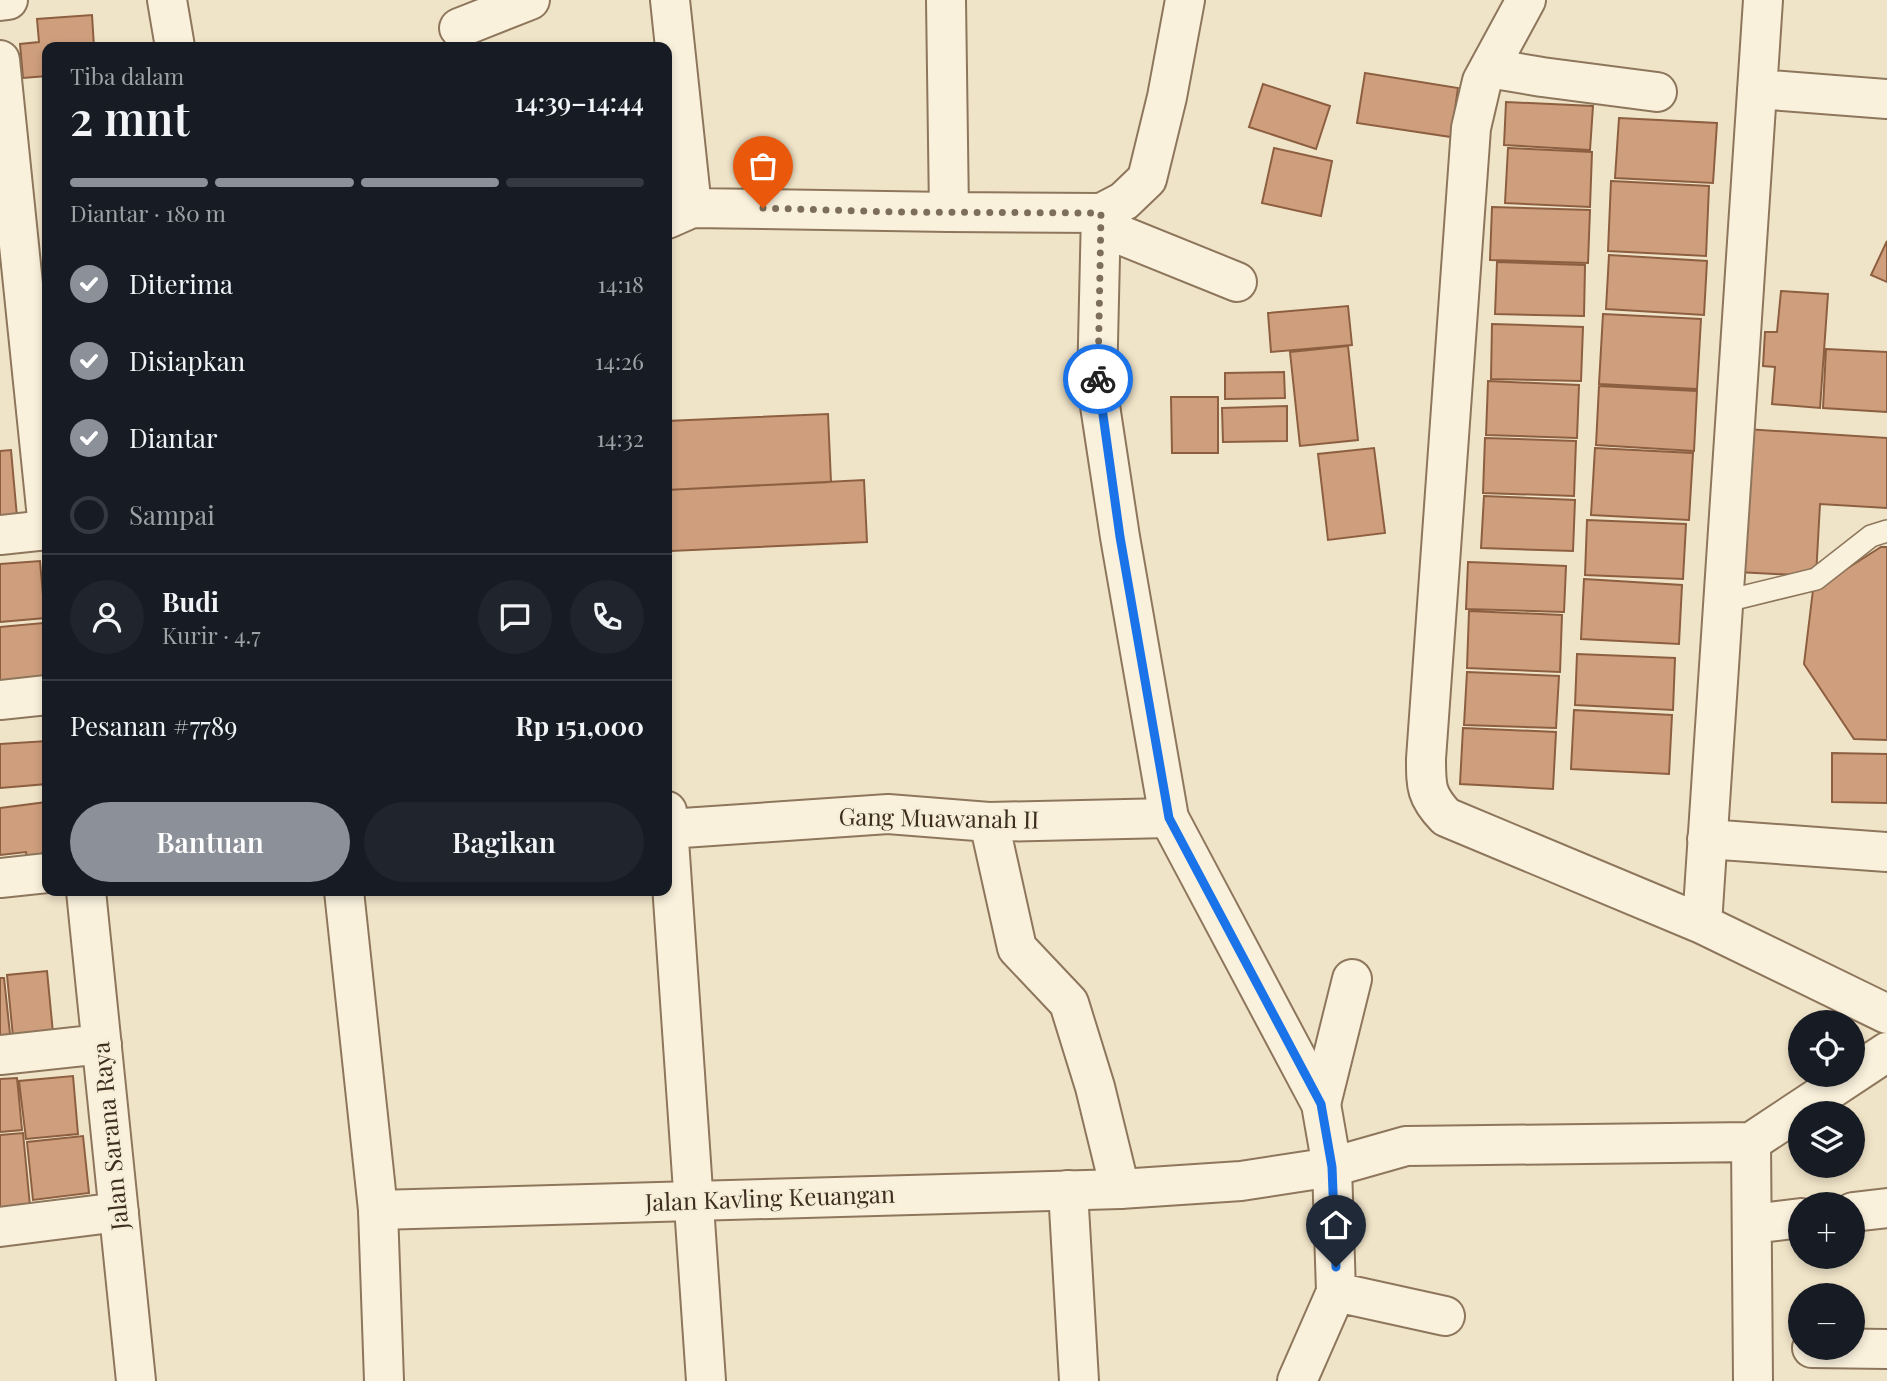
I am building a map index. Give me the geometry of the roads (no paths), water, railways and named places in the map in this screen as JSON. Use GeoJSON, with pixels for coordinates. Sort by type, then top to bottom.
{"type":"FeatureCollection","features":[{"type":"Feature","properties":{"kind":"street"},"geometry":{"type":"LineString","coordinates":[[0,1],[8,0]]}},
{"type":"Feature","properties":{"kind":"street"},"geometry":{"type":"LineString","coordinates":[[167,0],[174,42]]}},
{"type":"Feature","properties":{"kind":"street"},"geometry":{"type":"LineString","coordinates":[[459,28],[530,0]]}},
{"type":"Feature","properties":{"kind":"street"},"geometry":{"type":"LineString","coordinates":[[670,0],[672,42]]}},
{"type":"Feature","properties":{"kind":"street"},"geometry":{"type":"LineString","coordinates":[[946,0],[949,212]]}},
{"type":"Feature","properties":{"kind":"street"},"geometry":{"type":"LineString","coordinates":[[1185,0],[1167,97],[1147,179],[1101,220],[1097,386],[1120,537],[1169,818],[1321,1104],[1332,1167],[1336,1292],[1297,1381]]}},
{"type":"Feature","properties":{"kind":"street"},"geometry":{"type":"LineString","coordinates":[[1526,0],[1482,81],[1471,128],[1426,787],[1433,803],[1446,817],[1702,924],[1887,1014]]}},
{"type":"Feature","properties":{"kind":"street"},"geometry":{"type":"LineString","coordinates":[[1702,924],[1763,0]]}},
{"type":"Feature","properties":{"kind":"street"},"geometry":{"type":"LineString","coordinates":[[672,43],[680,213],[949,212],[1101,220],[1237,282]]}},
{"type":"Feature","properties":{"kind":"street"},"geometry":{"type":"LineString","coordinates":[[0,60],[15,359],[42,493]]}},
{"type":"Feature","properties":{"kind":"street"},"geometry":{"type":"LineString","coordinates":[[1489,68],[1542,78],[1657,92]]}},
{"type":"Feature","properties":{"kind":"street"},"geometry":{"type":"LineString","coordinates":[[1757,89],[1887,99]]}},
{"type":"Feature","properties":{"kind":"street"},"geometry":{"type":"LineString","coordinates":[[0,535],[42,531]]}},
{"type":"Feature","properties":{"kind":"street"},"geometry":{"type":"LineString","coordinates":[[0,701],[42,696]]}},
{"type":"Feature","properties":{"kind":"street","name":"Gang Muawanah II"},"geometry":{"type":"LineString","coordinates":[[672,820],[888,814],[989,822],[1169,818]]}},
{"type":"Feature","properties":{"kind":"street"},"geometry":{"type":"LineString","coordinates":[[989,822],[1017,948],[1069,1003],[1095,1087],[1120,1189]]}},
{"type":"Feature","properties":{"kind":"street"},"geometry":{"type":"LineString","coordinates":[[1707,839],[1887,852]]}},
{"type":"Feature","properties":{"kind":"street"},"geometry":{"type":"LineString","coordinates":[[0,878],[42,874]]}},
{"type":"Feature","properties":{"kind":"street"},"geometry":{"type":"LineString","coordinates":[[672,891],[706,1381]]}},
{"type":"Feature","properties":{"kind":"street","name":"Jalan Sarana Raya"},"geometry":{"type":"LineString","coordinates":[[87,896],[136,1381]]}},
{"type":"Feature","properties":{"kind":"street"},"geometry":{"type":"LineString","coordinates":[[345,896],[378,1210],[384,1381]]}},
{"type":"Feature","properties":{"kind":"street"},"geometry":{"type":"LineString","coordinates":[[1321,1104],[1352,979]]}},
{"type":"Feature","properties":{"kind":"street"},"geometry":{"type":"LineString","coordinates":[[0,1055],[102,1044]]}},
{"type":"Feature","properties":{"kind":"street"},"geometry":{"type":"LineString","coordinates":[[1788,1352],[1753,1364],[1751,1142],[1887,1052]]}},
{"type":"Feature","properties":{"kind":"street","name":"Jalan Kavling Keuangan"},"geometry":{"type":"LineString","coordinates":[[378,1210],[1120,1189],[1241,1181],[1332,1167],[1406,1146],[1751,1142]]}},
{"type":"Feature","properties":{"kind":"street"},"geometry":{"type":"LineString","coordinates":[[1068,1190],[1079,1381]]}},
{"type":"Feature","properties":{"kind":"street"},"geometry":{"type":"LineString","coordinates":[[1865,1211],[1887,1208]]}},
{"type":"Feature","properties":{"kind":"street"},"geometry":{"type":"LineString","coordinates":[[0,1227],[119,1212]]}},
{"type":"Feature","properties":{"kind":"street"},"geometry":{"type":"LineString","coordinates":[[1752,1224],[1788,1220]]}},
{"type":"Feature","properties":{"kind":"street"},"geometry":{"type":"LineString","coordinates":[[1336,1292],[1446,1316]]}},
{"type":"Feature","properties":{"kind":"street"},"geometry":{"type":"LineString","coordinates":[[1865,1349],[1887,1349]]}},
{"type":"Feature","properties":{"kind":"lane"},"geometry":{"type":"LineString","coordinates":[[1722,602],[1816,579],[1871,536],[1887,531]]}}]}
